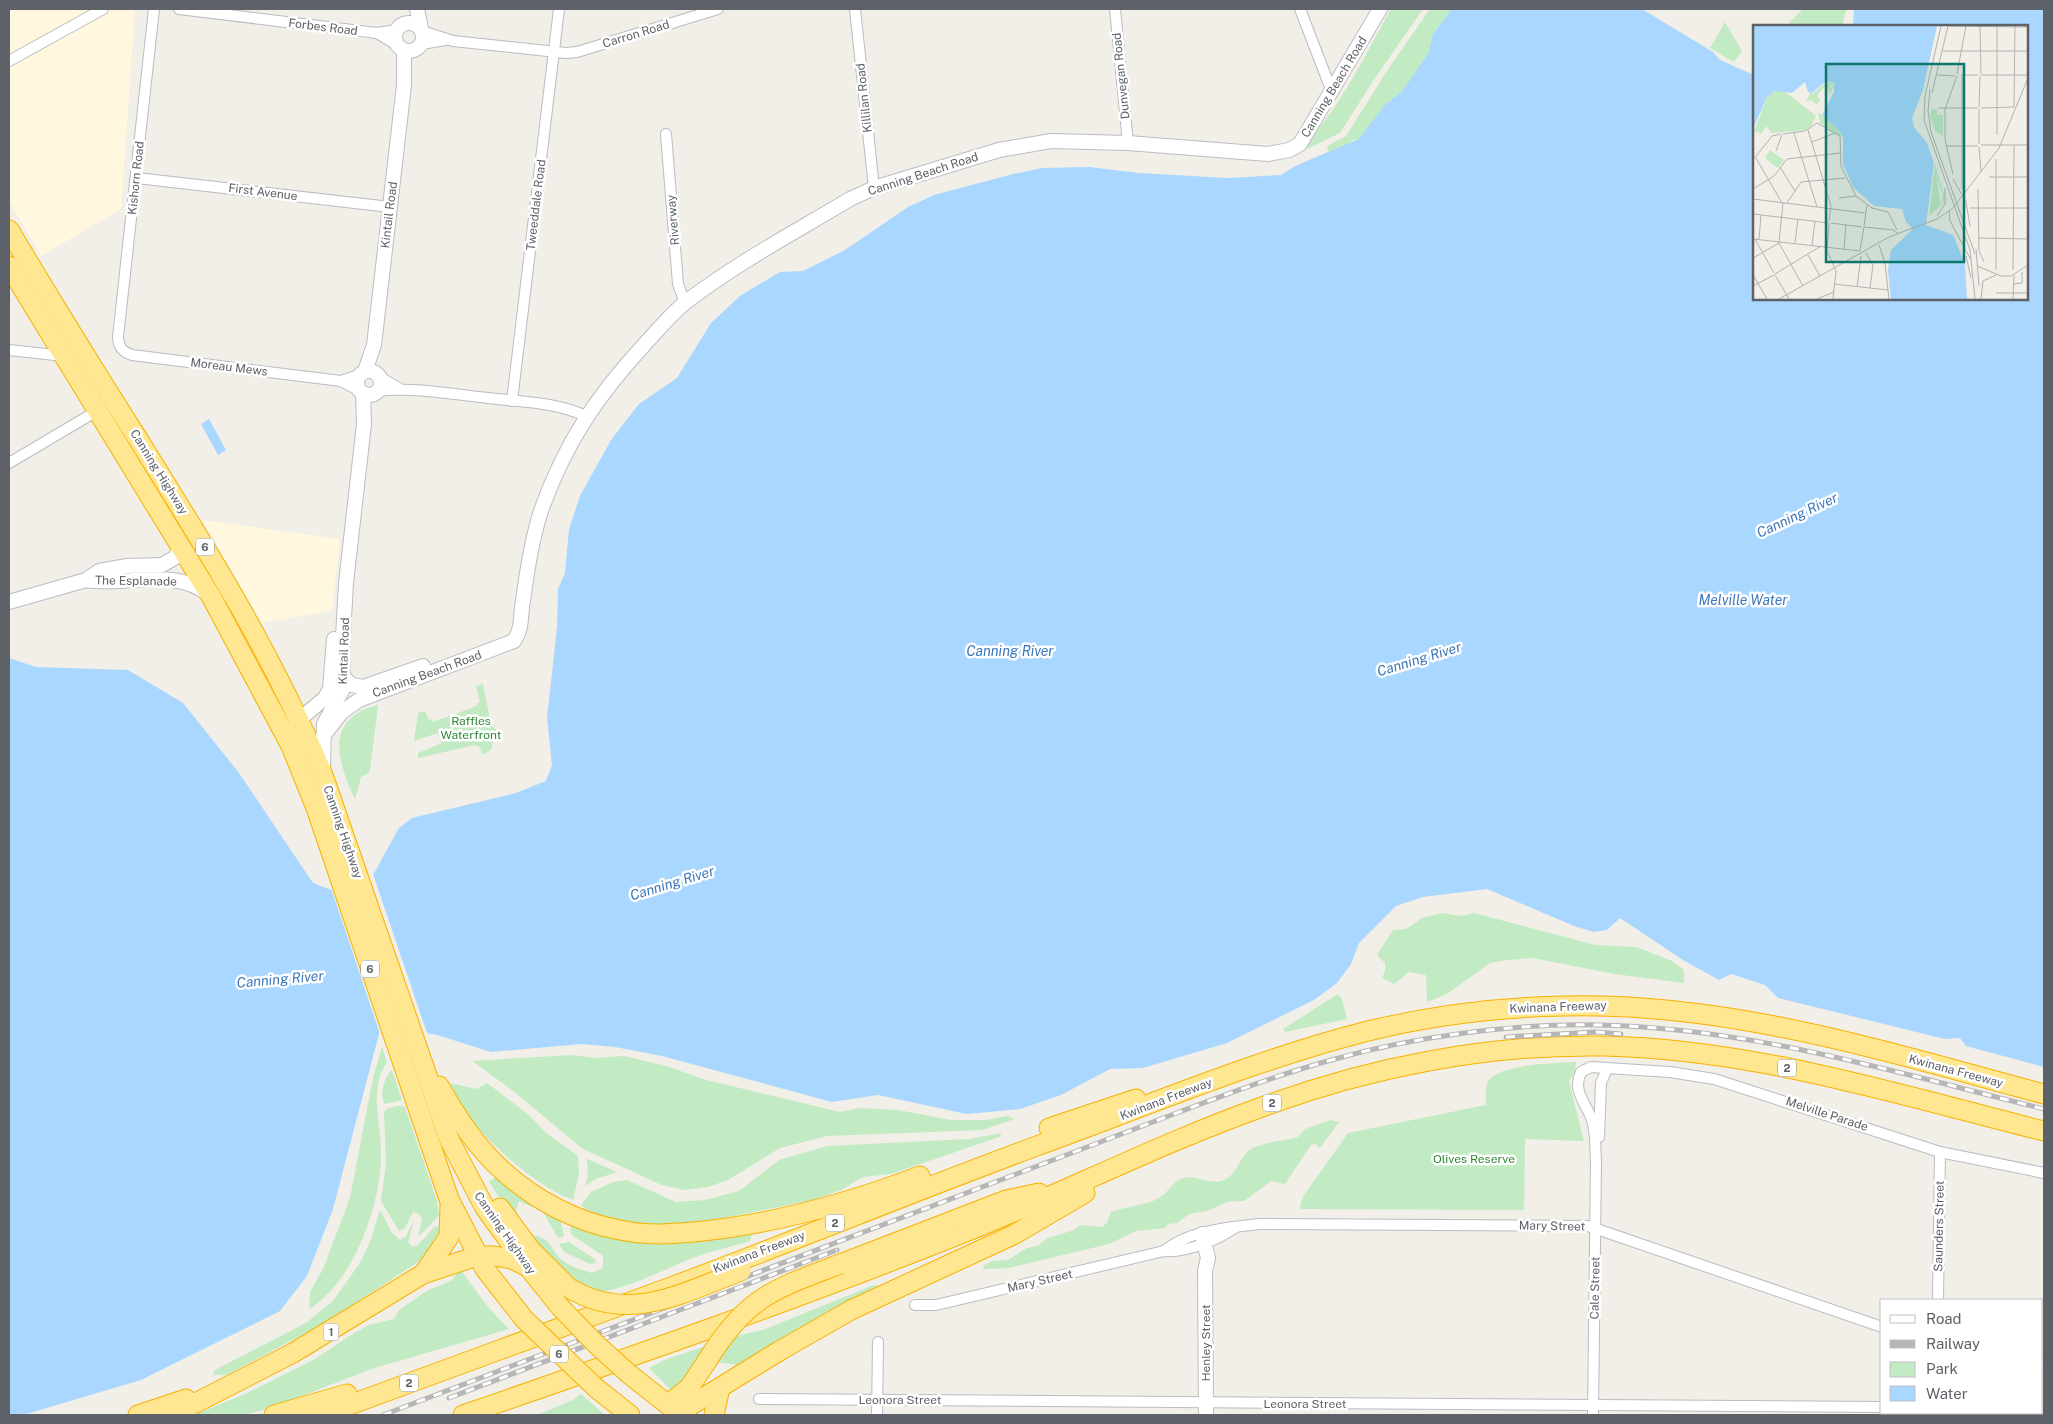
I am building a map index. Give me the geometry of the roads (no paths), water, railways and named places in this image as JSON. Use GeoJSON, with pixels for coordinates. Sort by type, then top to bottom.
{"type":"FeatureCollection","features":[{"type":"Feature","properties":{"kind":"highway","name":"Canning Highway"},"geometry":{"type":"LineString","coordinates":[[9,230],[196,531],[264,647],[300,719],[323,775],[356,867],[449,1139],[485,1208],[561,1308],[629,1374],[676,1412]]}},
{"type":"Feature","properties":{"kind":"highway","name":"Canning Highway"},"geometry":{"type":"LineString","coordinates":[[9,266],[212,598],[291,746],[338,873],[449,1199],[477,1256],[524,1320],[630,1415]]}},
{"type":"Feature","properties":{"kind":"highway","name":"Kwinana Freeway"},"geometry":{"type":"LineString","coordinates":[[322,1415],[674,1286],[996,1161],[1264,1064],[1365,1032],[1438,1017],[1529,1007],[1629,1007],[1682,1010],[1761,1022],[2044,1094]]}},
{"type":"Feature","properties":{"kind":"highway","name":"2"},"geometry":{"type":"LineString","coordinates":[[463,1415],[592,1380],[865,1273],[1257,1108],[1342,1081],[1451,1058],[1559,1047],[1605,1046],[1670,1050],[1759,1062],[1843,1080],[2044,1131]]}},
{"type":"Feature","properties":{"kind":"highway"},"geometry":{"type":"LineString","coordinates":[[421,1057],[473,1139],[513,1180],[545,1202],[574,1217],[620,1230],[654,1234],[732,1228],[816,1211],[902,1183],[1112,1105],[1264,1064]]}},
{"type":"Feature","properties":{"kind":"highway"},"geometry":{"type":"LineString","coordinates":[[676,1412],[851,1310],[1016,1234],[1152,1153]]}},
{"type":"Feature","properties":{"kind":"highway"},"geometry":{"type":"LineString","coordinates":[[470,1180],[497,1203],[530,1248],[569,1288],[612,1305],[635,1305],[657,1302],[872,1220],[996,1161]]}},
{"type":"Feature","properties":{"kind":"highway"},"geometry":{"type":"LineString","coordinates":[[676,1412],[689,1388],[730,1326],[762,1296],[1006,1200],[1075,1186]]}},
{"type":"Feature","properties":{"kind":"highway","name":"1"},"geometry":{"type":"LineString","coordinates":[[423,1274],[449,1238],[449,1199]]}},
{"type":"Feature","properties":{"kind":"highway","name":"1"},"geometry":{"type":"LineString","coordinates":[[138,1415],[235,1383],[336,1329],[423,1274],[477,1256],[512,1259],[528,1267]]}},
{"type":"Feature","properties":{"kind":"highway"},"geometry":{"type":"LineString","coordinates":[[274,1415],[496,1350]]}},
{"type":"Feature","properties":{"kind":"highway"},"geometry":{"type":"LineString","coordinates":[[495,1415],[592,1380]]}},
{"type":"Feature","properties":{"kind":"highway"},"geometry":{"type":"LineString","coordinates":[[172,1415],[235,1383]]}},
{"type":"Feature","properties":{"kind":"highway"},"geometry":{"type":"LineString","coordinates":[[714,1415],[720,1388]]}},
{"type":"Feature","properties":{"kind":"street"},"geometry":{"type":"LineString","coordinates":[[9,61],[103,9]]}},
{"type":"Feature","properties":{"kind":"street","name":"Kishorn Road"},"geometry":{"type":"LineString","coordinates":[[120,346],[118,337],[137,178],[154,9]]}},
{"type":"Feature","properties":{"kind":"street","name":"Forbes Road"},"geometry":{"type":"LineString","coordinates":[[179,9],[377,34],[413,42],[445,40],[554,53]]}},
{"type":"Feature","properties":{"kind":"street"},"geometry":{"type":"LineString","coordinates":[[401,27],[414,24],[413,42],[395,37],[411,9]]}},
{"type":"Feature","properties":{"kind":"street","name":"Kintail Road"},"geometry":{"type":"LineString","coordinates":[[370,374],[404,84],[413,42],[417,9]]}},
{"type":"Feature","properties":{"kind":"street","name":"Tweeddale Road"},"geometry":{"type":"LineString","coordinates":[[512,401],[559,9]]}},
{"type":"Feature","properties":{"kind":"street","name":"Carron Road"},"geometry":{"type":"LineString","coordinates":[[554,53],[577,52],[718,9]]}},
{"type":"Feature","properties":{"kind":"street","name":"Killilan Road"},"geometry":{"type":"LineString","coordinates":[[855,9],[874,188]]}},
{"type":"Feature","properties":{"kind":"street","name":"Dunvegan Road"},"geometry":{"type":"LineString","coordinates":[[1115,9],[1128,143]]}},
{"type":"Feature","properties":{"kind":"street"},"geometry":{"type":"LineString","coordinates":[[1300,9],[1332,92]]}},
{"type":"Feature","properties":{"kind":"street","name":"Canning Beach Road"},"geometry":{"type":"LineString","coordinates":[[323,736],[342,712],[359,700],[514,640],[521,630],[521,611],[541,510],[556,471],[586,416],[610,383],[685,303],[717,280],[850,199],[874,188],[999,150],[1051,141],[1128,143],[1280,153],[1300,144],[1380,9]]}},
{"type":"Feature","properties":{"kind":"street","name":"Forbes Road"},"geometry":{"type":"LineString","coordinates":[[377,34],[401,27]]}},
{"type":"Feature","properties":{"kind":"street","name":"Riverway"},"geometry":{"type":"LineString","coordinates":[[666,134],[678,284],[685,303]]}},
{"type":"Feature","properties":{"kind":"street","name":"First Avenue"},"geometry":{"type":"LineString","coordinates":[[137,178],[390,207]]}},
{"type":"Feature","properties":{"kind":"street","name":"Moreau Mews"},"geometry":{"type":"LineString","coordinates":[[120,346],[126,353],[132,355],[341,380],[368,392]]}},
{"type":"Feature","properties":{"kind":"street"},"geometry":{"type":"LineString","coordinates":[[9,350],[64,356]]}},
{"type":"Feature","properties":{"kind":"street"},"geometry":{"type":"LineString","coordinates":[[370,374],[399,388]]}},
{"type":"Feature","properties":{"kind":"street"},"geometry":{"type":"LineString","coordinates":[[370,374],[356,383],[368,392],[399,388],[568,408],[586,416]]}},
{"type":"Feature","properties":{"kind":"street"},"geometry":{"type":"LineString","coordinates":[[368,392],[380,385],[370,374]]}},
{"type":"Feature","properties":{"kind":"street","name":"Moreau Mews"},"geometry":{"type":"LineString","coordinates":[[341,380],[370,374]]}},
{"type":"Feature","properties":{"kind":"street","name":"Kintail Road"},"geometry":{"type":"LineString","coordinates":[[323,775],[323,736],[326,718],[342,694],[346,583],[368,392]]}},
{"type":"Feature","properties":{"kind":"street"},"geometry":{"type":"LineString","coordinates":[[9,463],[97,411]]}},
{"type":"Feature","properties":{"kind":"street","name":"The Esplanade"},"geometry":{"type":"LineString","coordinates":[[9,602],[86,580],[99,571],[167,563],[176,557],[180,545]]}},
{"type":"Feature","properties":{"kind":"street","name":"The Esplanade"},"geometry":{"type":"LineString","coordinates":[[86,580],[101,582],[146,579],[175,581],[196,587],[212,598]]}},
{"type":"Feature","properties":{"kind":"street","name":"Kintail Road"},"geometry":{"type":"LineString","coordinates":[[300,719],[325,698],[330,689],[334,631],[346,583]]}},
{"type":"Feature","properties":{"kind":"street","name":"Canning Beach Road"},"geometry":{"type":"LineString","coordinates":[[343,678],[352,685],[363,687],[495,640],[508,634],[521,611]]}},
{"type":"Feature","properties":{"kind":"street"},"geometry":{"type":"LineString","coordinates":[[291,746],[293,732],[300,719]]}},
{"type":"Feature","properties":{"kind":"street","name":"Cale Street"},"geometry":{"type":"LineString","coordinates":[[1593,1410],[1596,1160],[1601,1083],[1607,1069],[1591,1067],[1581,1072],[1577,1080],[1582,1102],[1592,1120],[1596,1160]]}},
{"type":"Feature","properties":{"kind":"street","name":"Melville Parade"},"geometry":{"type":"LineString","coordinates":[[1607,1069],[1670,1072],[1732,1083],[1940,1152],[2044,1173]]}},
{"type":"Feature","properties":{"kind":"street","name":"Saunders Street"},"geometry":{"type":"LineString","coordinates":[[1938,1299],[1940,1152]]}},
{"type":"Feature","properties":{"kind":"street","name":"Mary Street"},"geometry":{"type":"LineString","coordinates":[[916,1305],[936,1305],[1164,1252],[1174,1252],[1224,1227],[1292,1223],[1588,1226],[1880,1326]]}},
{"type":"Feature","properties":{"kind":"street","name":"Henley Street"},"geometry":{"type":"LineString","coordinates":[[1199,1239],[1208,1265],[1205,1271],[1206,1409]]}},
{"type":"Feature","properties":{"kind":"street"},"geometry":{"type":"LineString","coordinates":[[877,1415],[878,1342]]}},
{"type":"Feature","properties":{"kind":"street","name":"Leonora Street"},"geometry":{"type":"LineString","coordinates":[[759,1400],[877,1400],[1206,1409],[1593,1410],[1880,1407]]}},
{"type":"Feature","properties":{"kind":"water","name":"Canning River"},"geometry":{"type":"Polygon","coordinates":[[[1452,9],[1642,9],[1713,52],[1720,60],[1753,75],[1753,300],[2028,300],[2028,25],[1853,25],[1854,9],[2044,9],[2044,1067],[1966,1046],[1960,1038],[1945,1039],[1778,998],[1765,985],[1731,974],[1719,980],[1683,960],[1620,918],[1607,930],[1594,932],[1574,926],[1487,889],[1423,897],[1396,906],[1359,943],[1351,964],[1337,983],[1314,1000],[1227,1043],[1143,1068],[1110,1069],[1061,1095],[1020,1109],[967,1114],[878,1095],[832,1102],[662,1056],[615,1047],[582,1044],[491,1052],[434,1034],[380,1030],[333,1209],[307,1276],[280,1311],[141,1380],[23,1415],[9,1415],[9,658],[36,667],[128,670],[183,703],[239,773],[313,883],[345,895],[368,884],[399,828],[412,818],[516,793],[546,781],[552,765],[547,718],[557,627],[558,589],[565,573],[569,529],[580,496],[611,440],[639,404],[677,378],[711,323],[740,296],[780,272],[803,271],[845,250],[908,207],[934,195],[1013,174],[1042,168],[1089,167],[1139,173],[1228,178],[1281,175],[1295,166],[1359,139],[1384,106],[1402,91],[1428,54],[1433,34],[1452,9]]]}},
{"type":"Feature","properties":{"kind":"water"},"geometry":{"type":"Polygon","coordinates":[[[209,419],[226,450],[218,455],[201,424],[209,419]]]}},
{"type":"Feature","properties":{"kind":"railway"},"geometry":{"type":"LineString","coordinates":[[383,1415],[1234,1092],[1314,1065],[1397,1044],[1464,1033],[1532,1026],[1596,1025],[1653,1028],[1710,1034],[1822,1054],[2044,1109]]}},
{"type":"Feature","properties":{"kind":"railway"},"geometry":{"type":"LineString","coordinates":[[1506,1037],[1595,1032],[1621,1034]]}},
{"type":"Feature","properties":{"kind":"railway"},"geometry":{"type":"LineString","coordinates":[[449,1398],[837,1250]]}},
{"type":"Feature","properties":{"kind":"water label","name":"Melville Water"},"geometry":{"type":"Point","coordinates":[1743,600]}},
{"type":"Feature","properties":{"kind":"park label","name":"Raffles Waterfront"},"geometry":{"type":"Point","coordinates":[471,728]}},
{"type":"Feature","properties":{"kind":"park label","name":"Olives Reserve"},"geometry":{"type":"Point","coordinates":[1474,1159]}}]}
